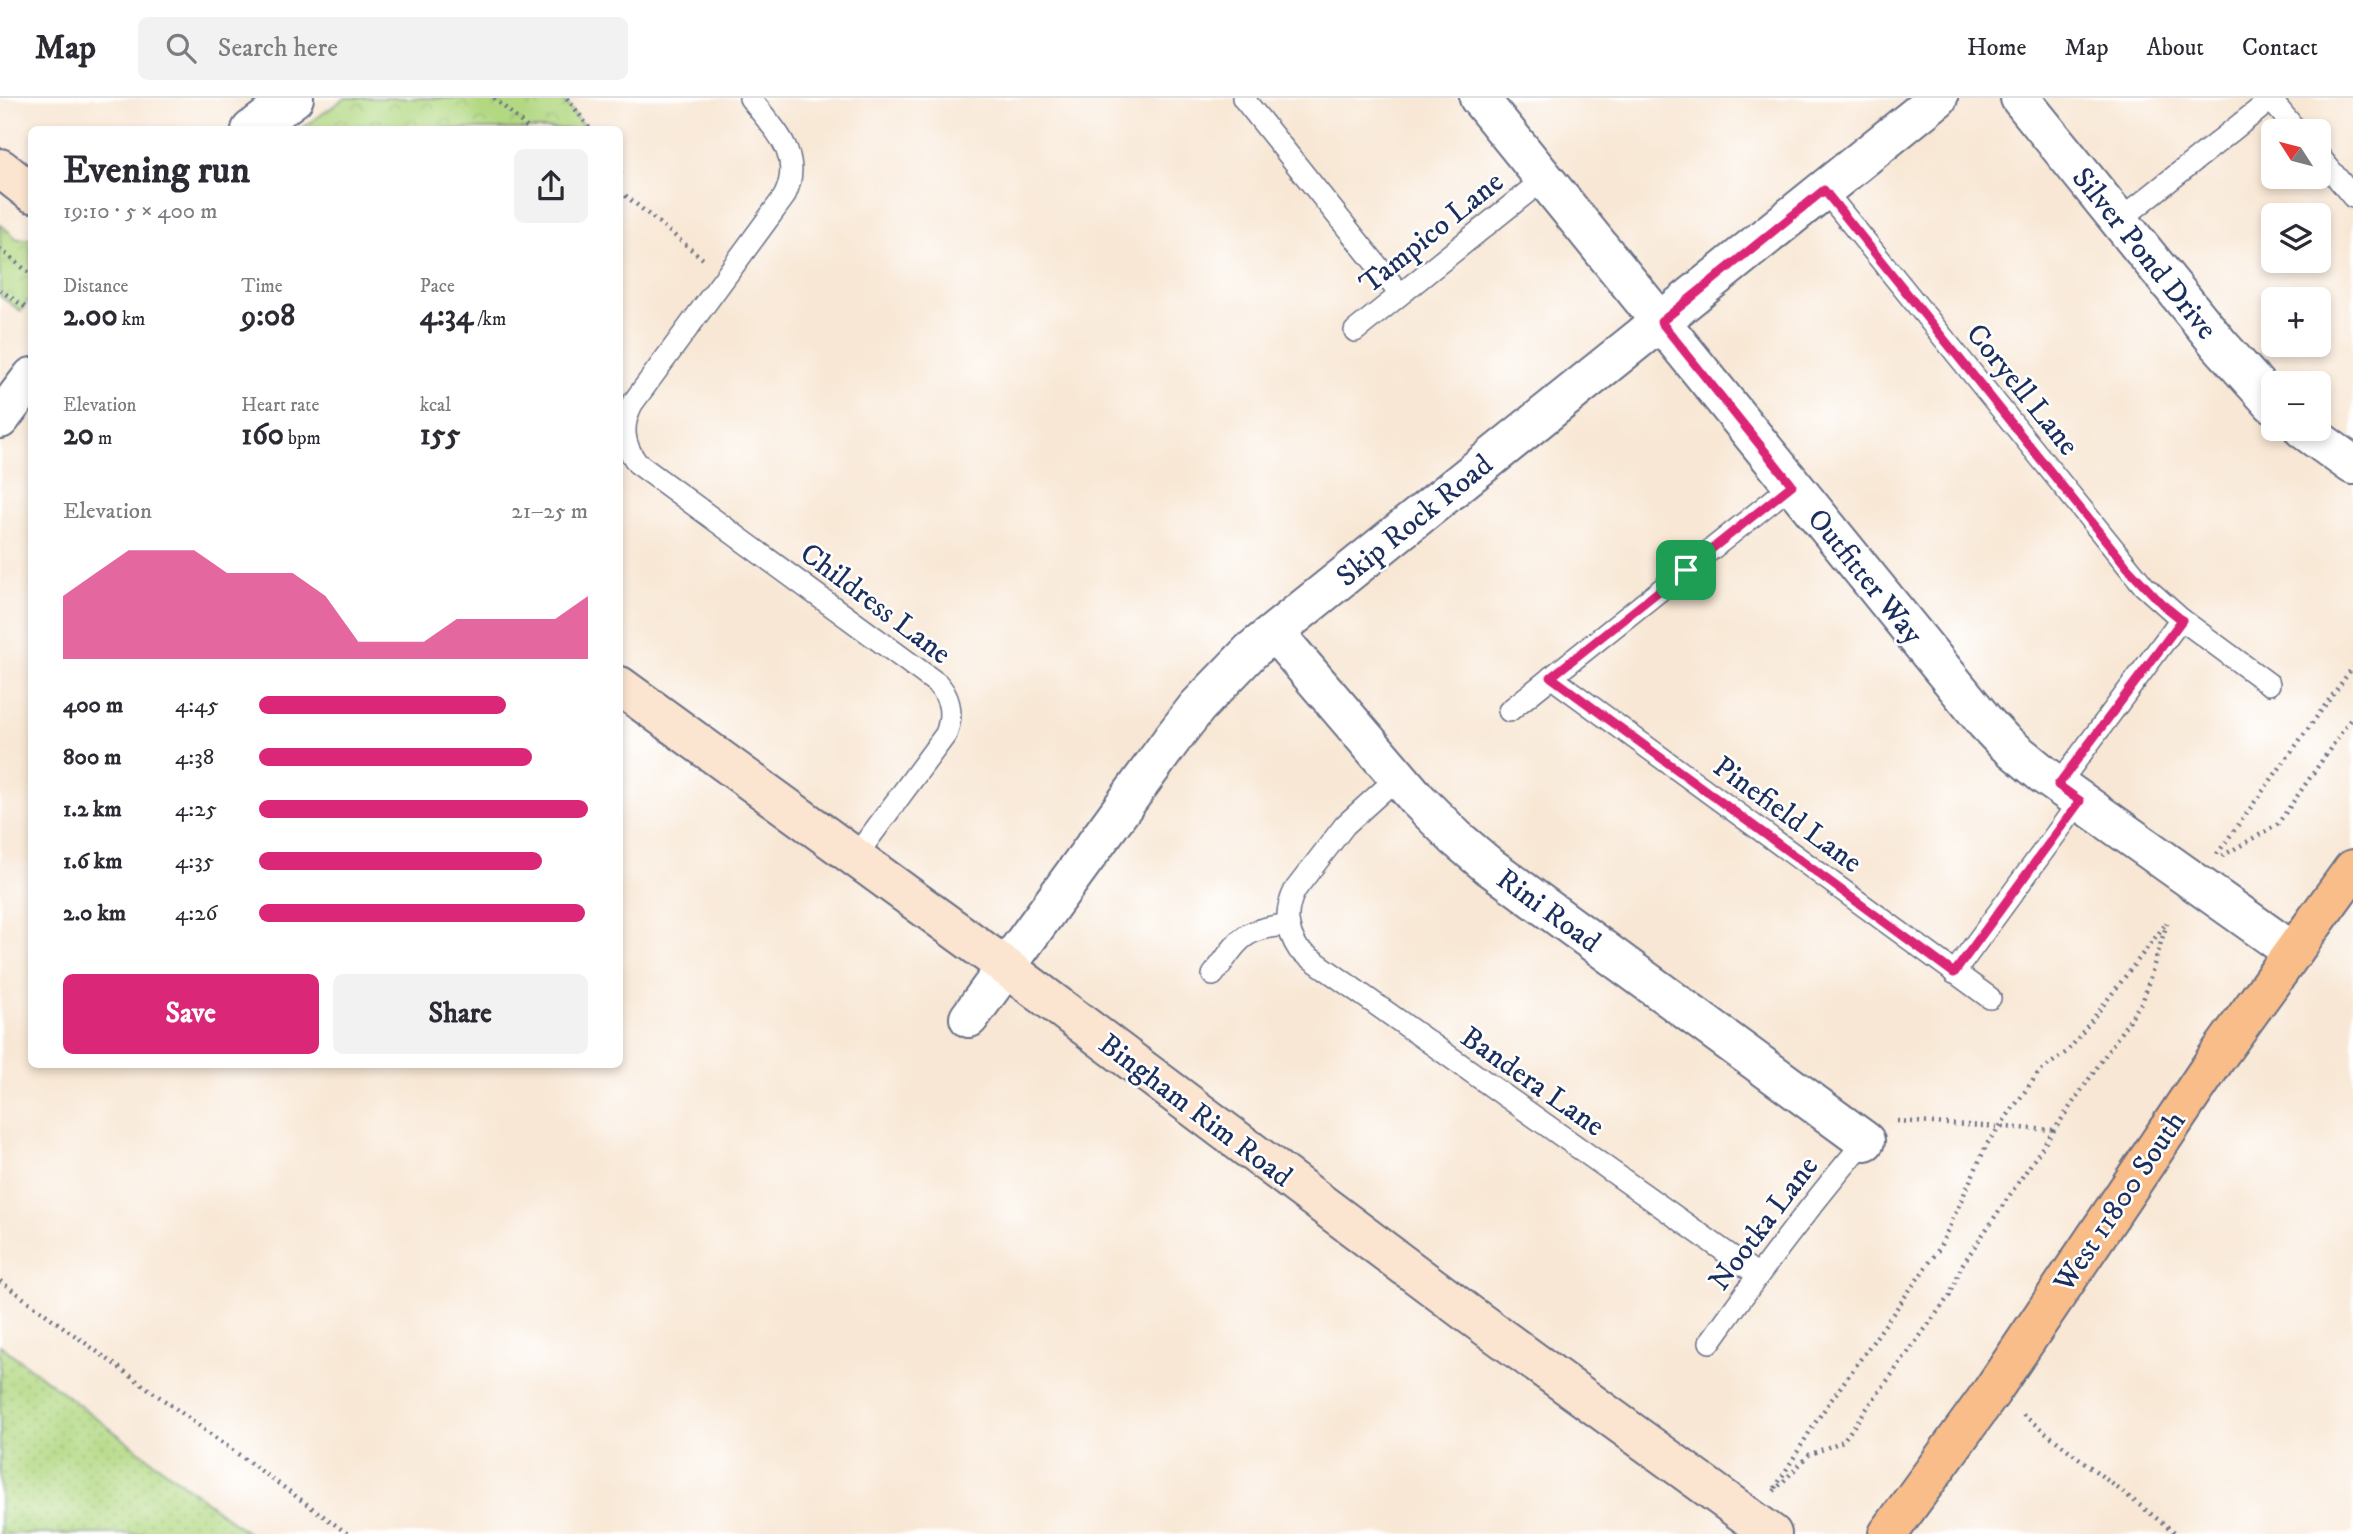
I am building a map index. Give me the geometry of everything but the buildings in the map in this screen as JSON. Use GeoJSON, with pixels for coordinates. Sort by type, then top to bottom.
{"type":"FeatureCollection","features":[{"type":"Feature","properties":{"kind":"main road","name":"West 11800 South"},"geometry":{"type":"LineString","coordinates":[[1888,1534],[1992,1391],[2209,1068],[2353,869]]}},
{"type":"Feature","properties":{"kind":"street"},"geometry":{"type":"LineString","coordinates":[[256,126],[294,98]]}},
{"type":"Feature","properties":{"kind":"street","name":"Outfitter Way"},"geometry":{"type":"LineString","coordinates":[[1479,98],[1986,723],[2024,759],[2069,793],[2292,952]]}},
{"type":"Feature","properties":{"kind":"street","name":"Skip Rock Road"},"geometry":{"type":"LineString","coordinates":[[969,1018],[1197,707],[1251,651],[1938,98]]}},
{"type":"Feature","properties":{"kind":"street","name":"Silver Pond Drive"},"geometry":{"type":"LineString","coordinates":[[2020,98],[2219,344],[2261,391]]}},
{"type":"Feature","properties":{"kind":"street"},"geometry":{"type":"LineString","coordinates":[[0,168],[28,190]]}},
{"type":"Feature","properties":{"kind":"street"},"geometry":{"type":"LineString","coordinates":[[0,419],[28,382]]}},
{"type":"Feature","properties":{"kind":"street"},"geometry":{"type":"LineString","coordinates":[[2320,441],[2353,465]]}},
{"type":"Feature","properties":{"kind":"street","name":"Rini Road"},"geometry":{"type":"LineString","coordinates":[[1275,634],[1436,819],[1489,866],[1865,1141]]}},
{"type":"Feature","properties":{"kind":"street","name":"Bingham Rim Road"},"geometry":{"type":"LineString","coordinates":[[623,688],[1006,967],[1470,1315],[1772,1534]]}},
{"type":"Feature","properties":{"kind":"lane"},"geometry":{"type":"LineString","coordinates":[[726,277],[791,184],[793,168],[790,155],[750,98]]}},
{"type":"Feature","properties":{"kind":"lane"},"geometry":{"type":"LineString","coordinates":[[1243,98],[1400,294]]}},
{"type":"Feature","properties":{"kind":"lane"},"geometry":{"type":"LineString","coordinates":[[2120,220],[2272,99],[2288,119]]}},
{"type":"Feature","properties":{"kind":"lane"},"geometry":{"type":"LineString","coordinates":[[2331,170],[2353,197]]}},
{"type":"Feature","properties":{"kind":"lane","name":"Tampico Lane"},"geometry":{"type":"LineString","coordinates":[[1354,331],[1545,178]]}},
{"type":"Feature","properties":{"kind":"lane","name":"Coryell Lane"},"geometry":{"type":"LineString","coordinates":[[1824,190],[2128,568],[2161,603],[2269,684]]}},
{"type":"Feature","properties":{"kind":"lane","name":"Childress Lane"},"geometry":{"type":"LineString","coordinates":[[726,277],[632,404],[624,426],[624,437],[629,452],[637,463],[938,684],[945,692],[951,713],[946,734],[855,858]]}},
{"type":"Feature","properties":{"kind":"lane"},"geometry":{"type":"LineString","coordinates":[[1508,711],[1792,485]]}},
{"type":"Feature","properties":{"kind":"lane"},"geometry":{"type":"LineString","coordinates":[[1954,973],[2182,620]]}},
{"type":"Feature","properties":{"kind":"lane","name":"Pinefield Lane"},"geometry":{"type":"LineString","coordinates":[[1551,677],[1990,998]]}},
{"type":"Feature","properties":{"kind":"lane"},"geometry":{"type":"LineString","coordinates":[[1213,975],[1243,937],[1252,930],[1287,925],[1290,901],[1295,890],[1332,839],[1359,810],[1399,776]]}},
{"type":"Feature","properties":{"kind":"lane","name":"Bandera Lane"},"geometry":{"type":"LineString","coordinates":[[1287,925],[1295,944],[1309,959],[1758,1275]]}},
{"type":"Feature","properties":{"kind":"lane","name":"Nootka Lane"},"geometry":{"type":"LineString","coordinates":[[1710,1342],[1758,1275],[1865,1141]]}},
{"type":"Feature","properties":{"kind":"path"},"geometry":{"type":"LineString","coordinates":[[494,98],[526,126]]}},
{"type":"Feature","properties":{"kind":"path"},"geometry":{"type":"LineString","coordinates":[[567,98],[588,126]]}},
{"type":"Feature","properties":{"kind":"path"},"geometry":{"type":"LineString","coordinates":[[623,193],[726,277]]}},
{"type":"Feature","properties":{"kind":"path"},"geometry":{"type":"LineString","coordinates":[[0,249],[28,272]]}},
{"type":"Feature","properties":{"kind":"path"},"geometry":{"type":"LineString","coordinates":[[0,290],[25,307]]}},
{"type":"Feature","properties":{"kind":"path"},"geometry":{"type":"LineString","coordinates":[[2353,667],[2210,862],[2277,825],[2353,716]]}},
{"type":"Feature","properties":{"kind":"path"},"geometry":{"type":"LineString","coordinates":[[2167,923],[2143,1000],[1962,1265],[1950,1294],[1843,1441],[1808,1455],[1773,1492],[1777,1481],[1817,1420],[1939,1249],[1987,1144],[2000,1126],[2039,1072],[2068,1051],[2167,923]]}},
{"type":"Feature","properties":{"kind":"path"},"geometry":{"type":"LineString","coordinates":[[1896,1121],[2055,1129]]}},
{"type":"Feature","properties":{"kind":"path"},"geometry":{"type":"LineString","coordinates":[[0,1281],[348,1534]]}},
{"type":"Feature","properties":{"kind":"path"},"geometry":{"type":"LineString","coordinates":[[1992,1391],[2178,1534]]}},
{"type":"Feature","properties":{"kind":"green space"},"geometry":{"type":"Polygon","coordinates":[[[345,98],[562,98],[584,126],[305,126],[345,98]]]}},
{"type":"Feature","properties":{"kind":"green space"},"geometry":{"type":"Polygon","coordinates":[[[0,224],[17,239],[28,239],[28,300],[21,311],[0,296],[0,224]]]}},
{"type":"Feature","properties":{"kind":"green space"},"geometry":{"type":"Polygon","coordinates":[[[0,1345],[249,1534],[0,1534],[0,1345]]]}},
{"type":"Feature","properties":{"kind":"route"},"geometry":{"type":"LineString","coordinates":[[1824,190],[2128,568],[2161,603],[2182,620],[2058,785],[2080,801],[1954,973],[1551,677],[1686,570],[1792,485],[1661,322],[1824,190]]}}]}
